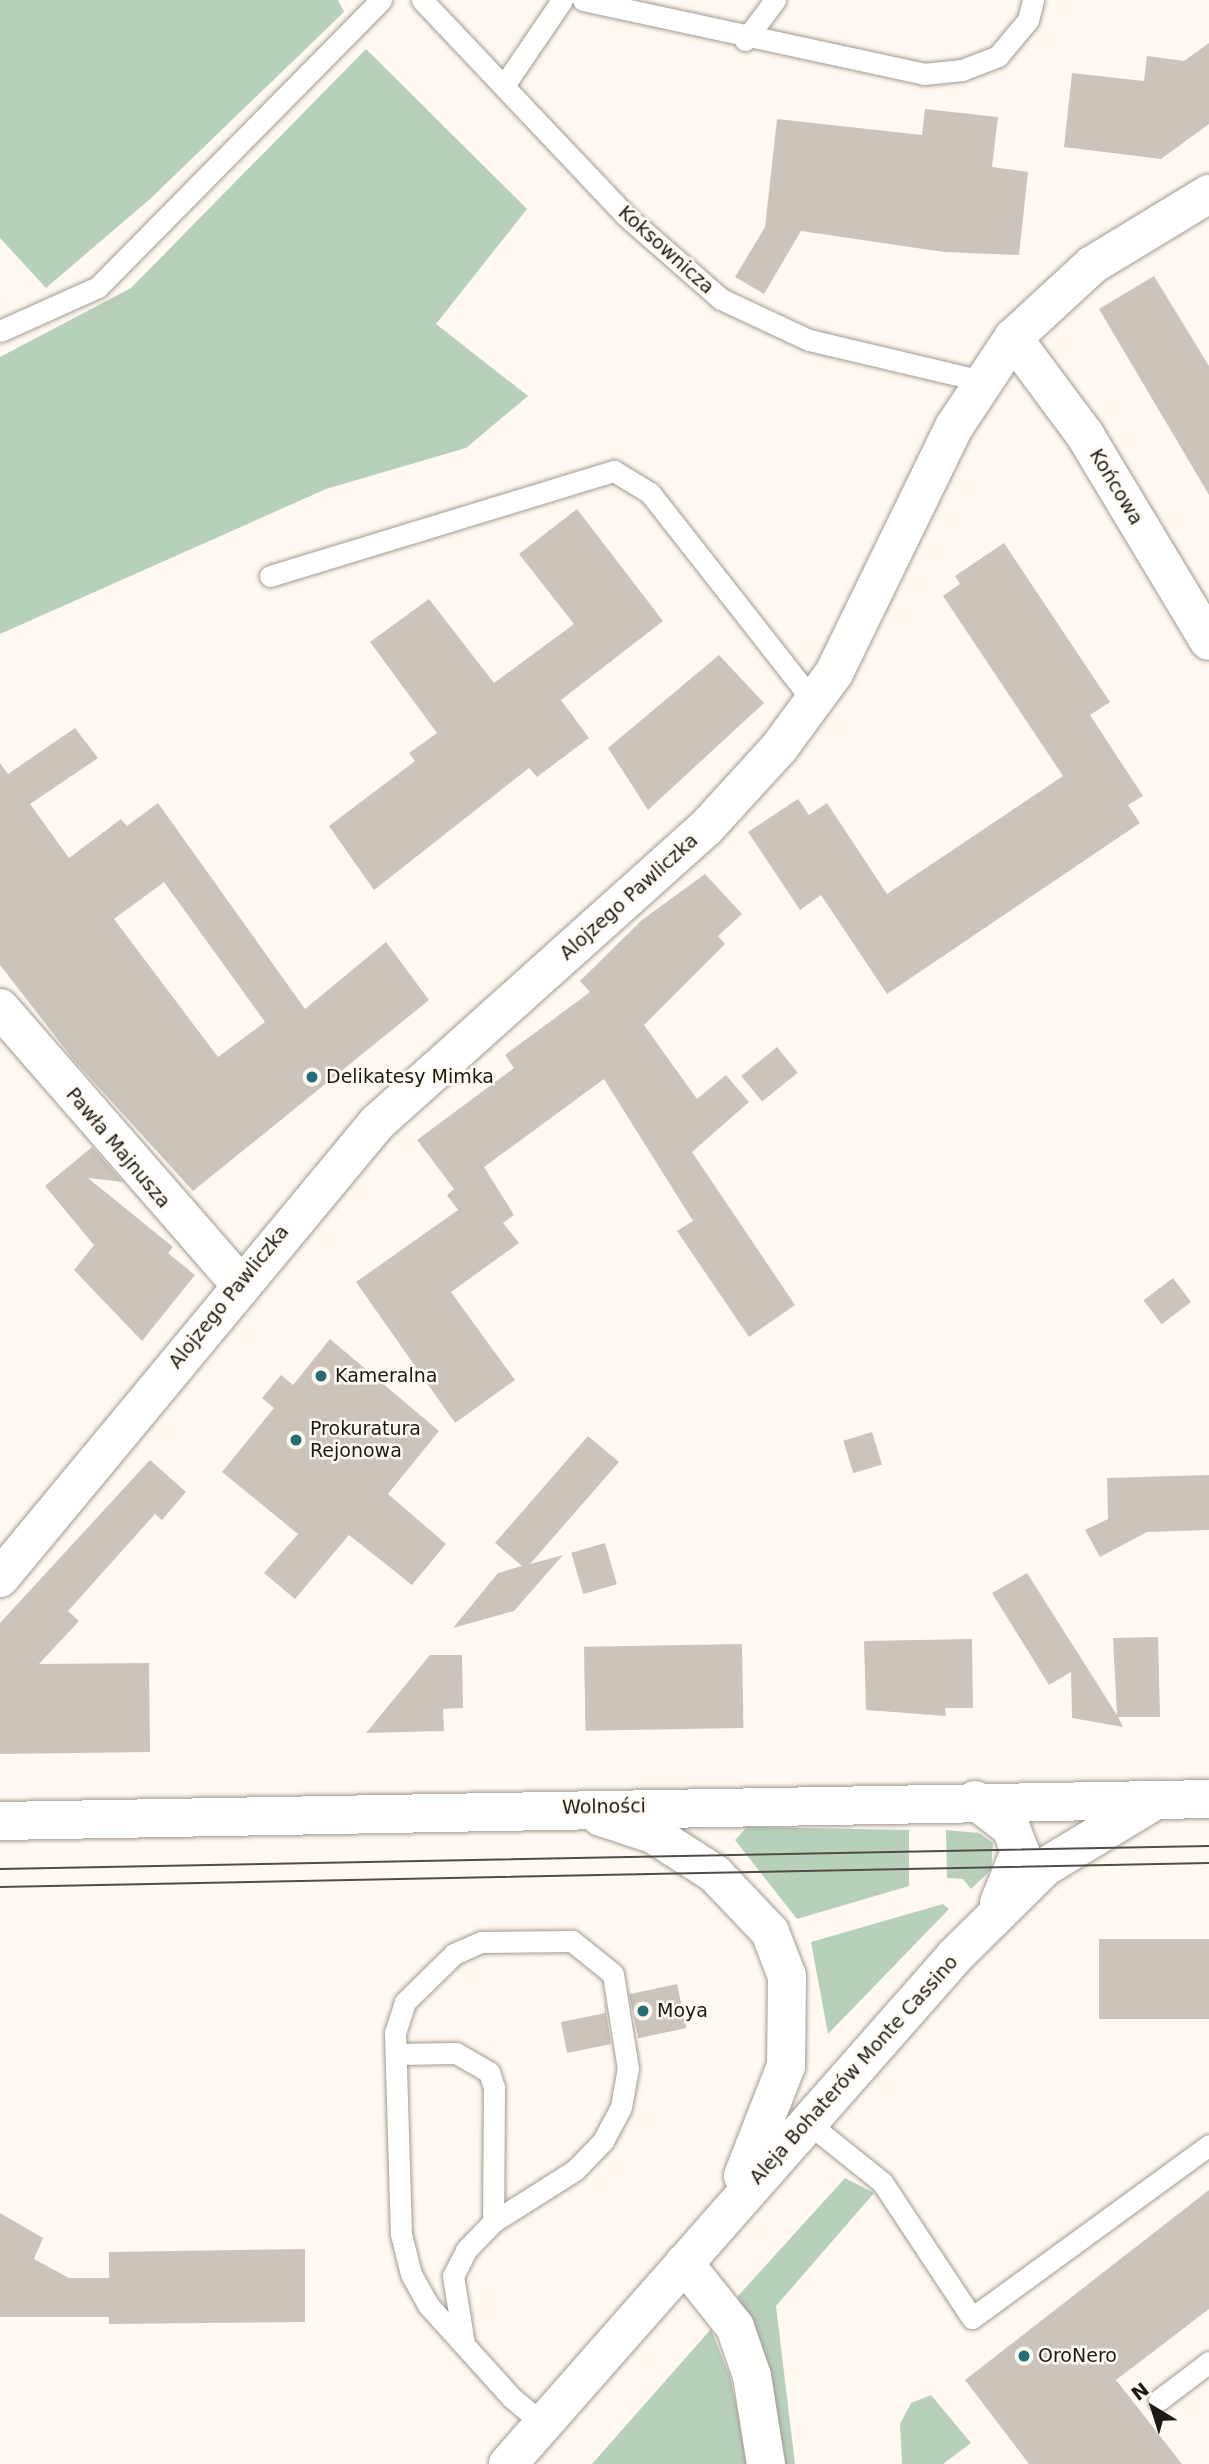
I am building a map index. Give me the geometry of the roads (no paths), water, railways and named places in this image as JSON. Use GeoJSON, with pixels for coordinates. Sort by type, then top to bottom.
{"type":"FeatureCollection","features":[{"type":"Feature","properties":{"kind":"street","name":"Alojzego Pawliczka"},"geometry":{"type":"LineString","coordinates":[[0,1578],[240,1284],[377,1123],[705,829],[813,701],[834,673],[954,427],[1013,338],[1092,265],[1209,194]]}},
{"type":"Feature","properties":{"kind":"street","name":"Końcowa"},"geometry":{"type":"LineString","coordinates":[[1013,338],[1085,435],[1209,641]]}},
{"type":"Feature","properties":{"kind":"street","name":"Pawła Majnusza"},"geometry":{"type":"LineString","coordinates":[[0,1008],[240,1284]]}},
{"type":"Feature","properties":{"kind":"street","name":"Aleja Bohaterów Monte Cassino"},"geometry":{"type":"LineString","coordinates":[[508,2464],[807,2122],[985,1926],[1069,1849],[1157,1799]]}},
{"type":"Feature","properties":{"kind":"street","name":"Wolności"},"geometry":{"type":"LineString","coordinates":[[0,1821],[975,1800],[1209,1799]]}},
{"type":"Feature","properties":{"kind":"street","name":"Aleja Bohaterów Monte Cassino"},"geometry":{"type":"LineString","coordinates":[[975,1800],[1011,1828],[1020,1851],[985,1926]]}},
{"type":"Feature","properties":{"kind":"street","name":"Aleja Bohaterów Monte Cassino"},"geometry":{"type":"LineString","coordinates":[[555,1808],[613,1819],[692,1857],[744,1899],[770,1933],[788,1976],[786,2066],[774,2112],[724,2216]]}},
{"type":"Feature","properties":{"kind":"street"},"geometry":{"type":"LineString","coordinates":[[684,2263],[735,2327],[752,2376],[766,2464]]}},
{"type":"Feature","properties":{"kind":"lane"},"geometry":{"type":"LineString","coordinates":[[0,331],[98,287],[381,0]]}},
{"type":"Feature","properties":{"kind":"lane","name":"Koksownicza"},"geometry":{"type":"LineString","coordinates":[[422,0],[505,84],[625,215],[721,299],[809,340],[983,382]]}},
{"type":"Feature","properties":{"kind":"lane"},"geometry":{"type":"LineString","coordinates":[[505,84],[562,0]]}},
{"type":"Feature","properties":{"kind":"lane"},"geometry":{"type":"LineString","coordinates":[[583,0],[745,40],[924,74],[962,70],[998,56],[1028,20],[1033,0]]}},
{"type":"Feature","properties":{"kind":"lane"},"geometry":{"type":"LineString","coordinates":[[745,40],[775,0]]}},
{"type":"Feature","properties":{"kind":"lane"},"geometry":{"type":"LineString","coordinates":[[270,576],[614,471],[630,475],[650,493],[813,701]]}},
{"type":"Feature","properties":{"kind":"lane"},"geometry":{"type":"LineString","coordinates":[[464,2344],[453,2276],[493,2222],[575,2170],[603,2141],[621,2107],[628,2069],[613,1975],[572,1941],[481,1942],[431,1972],[405,2002],[396,2054],[401,2234],[428,2305],[464,2344],[542,2423]]}},
{"type":"Feature","properties":{"kind":"lane"},"geometry":{"type":"LineString","coordinates":[[396,2054],[456,2053],[489,2072],[494,2087],[493,2222]]}},
{"type":"Feature","properties":{"kind":"lane"},"geometry":{"type":"LineString","coordinates":[[807,2122],[882,2182],[972,2318],[1209,2146]]}},
{"type":"Feature","properties":{"kind":"lane"},"geometry":{"type":"LineString","coordinates":[[1159,2400],[1209,2362]]}},
{"type":"Feature","properties":{"kind":"tram line"},"geometry":{"type":"LineString","coordinates":[[0,1869],[1209,1846]]}},
{"type":"Feature","properties":{"kind":"tram line"},"geometry":{"type":"LineString","coordinates":[[0,1887],[1209,1863]]}},
{"type":"Feature","properties":{"kind":"place","name":"Delikatesy Mimka"},"geometry":{"type":"Point","coordinates":[312,1077]}},
{"type":"Feature","properties":{"kind":"place","name":"Kameralna"},"geometry":{"type":"Point","coordinates":[321,1376]}},
{"type":"Feature","properties":{"kind":"place","name":"Prokuratura Rejonowa"},"geometry":{"type":"Point","coordinates":[296,1440]}},
{"type":"Feature","properties":{"kind":"place","name":"Moya"},"geometry":{"type":"Point","coordinates":[643,2011]}},
{"type":"Feature","properties":{"kind":"place","name":"OroNero"},"geometry":{"type":"Point","coordinates":[1024,2356]}}]}
